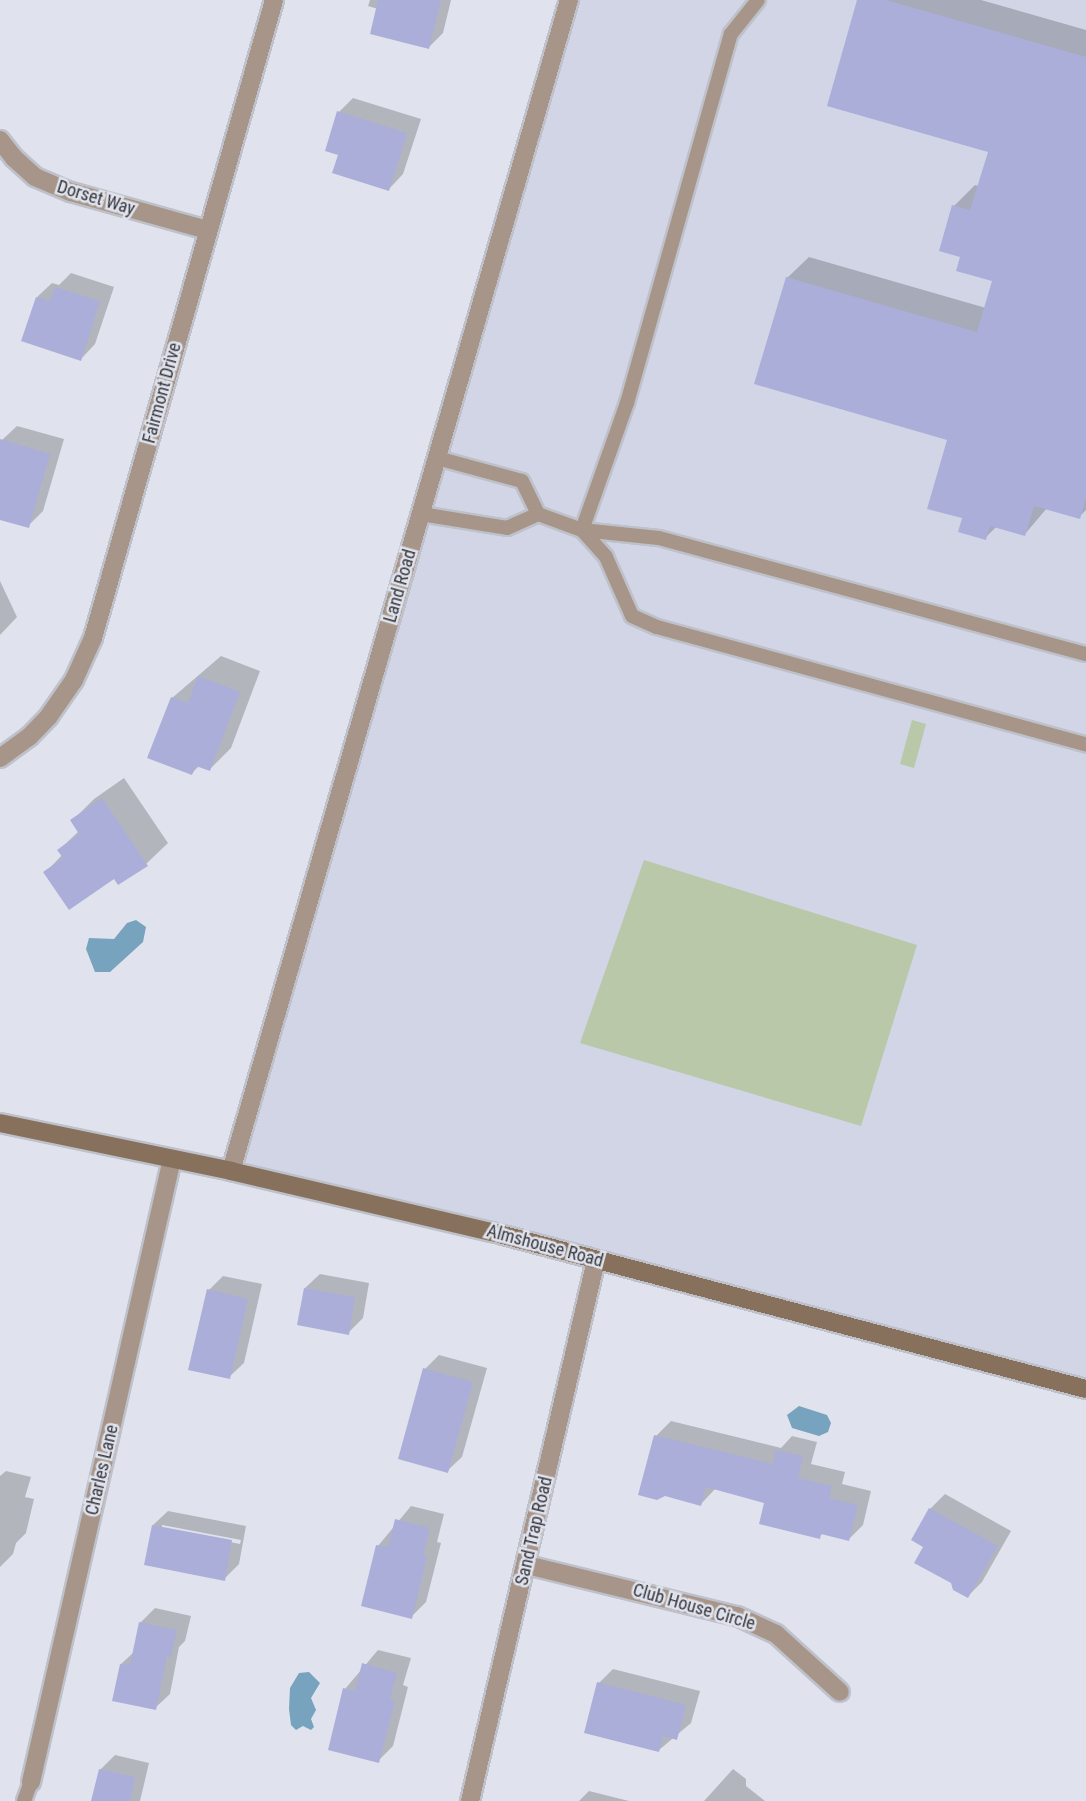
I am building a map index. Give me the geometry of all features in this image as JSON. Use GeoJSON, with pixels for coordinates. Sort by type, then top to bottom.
{"type":"FeatureCollection","features":[{"type":"Feature","properties":{"kind":"main road","name":"Almshouse Road"},"geometry":{"type":"LineString","coordinates":[[0,1123],[231,1171],[492,1231],[1086,1389]]}},
{"type":"Feature","properties":{"kind":"street","name":"Fairmont Drive"},"geometry":{"type":"LineString","coordinates":[[0,758],[29,737],[48,716],[74,681],[93,638],[207,230],[275,0]]}},
{"type":"Feature","properties":{"kind":"street","name":"Land Road"},"geometry":{"type":"LineString","coordinates":[[231,1171],[569,0]]}},
{"type":"Feature","properties":{"kind":"street","name":"Dorset Way"},"geometry":{"type":"LineString","coordinates":[[0,140],[14,158],[36,177],[71,192],[207,230]]}},
{"type":"Feature","properties":{"kind":"street","name":"Charles Lane"},"geometry":{"type":"LineString","coordinates":[[31,1782],[172,1159]]}},
{"type":"Feature","properties":{"kind":"street","name":"Sand Trap Road"},"geometry":{"type":"LineString","coordinates":[[470,1801],[596,1260]]}},
{"type":"Feature","properties":{"kind":"street","name":"Club House Circle"},"geometry":{"type":"LineString","coordinates":[[527,1565],[737,1616],[782,1639],[840,1692]]}},
{"type":"Feature","properties":{"kind":"lane"},"geometry":{"type":"LineString","coordinates":[[582,530],[627,403],[731,34],[758,0]]}},
{"type":"Feature","properties":{"kind":"lane"},"geometry":{"type":"LineString","coordinates":[[437,457],[522,481],[538,514],[582,530],[659,538],[1086,654]]}},
{"type":"Feature","properties":{"kind":"lane"},"geometry":{"type":"LineString","coordinates":[[421,514],[507,528],[538,514]]}},
{"type":"Feature","properties":{"kind":"lane"},"geometry":{"type":"LineString","coordinates":[[582,530],[606,557],[632,616],[657,627],[1086,744]]}},
{"type":"Feature","properties":{"kind":"lane"},"geometry":{"type":"LineString","coordinates":[[24,1801],[31,1782]]}},
{"type":"Feature","properties":{"kind":"shaded area"},"geometry":{"type":"Polygon","coordinates":[[[565,0],[1086,0],[1086,1388],[231,1171],[565,0]]]}},
{"type":"Feature","properties":{"kind":"green space"},"geometry":{"type":"Polygon","coordinates":[[[912,720],[926,724],[914,768],[900,764],[912,720]]]}},
{"type":"Feature","properties":{"kind":"green space"},"geometry":{"type":"Polygon","coordinates":[[[644,860],[917,945],[861,1126],[580,1043],[644,860]]]}},
{"type":"Feature","properties":{"kind":"water"},"geometry":{"type":"Polygon","coordinates":[[[136,920],[146,927],[143,942],[110,972],[95,972],[86,949],[89,938],[114,939],[127,923],[136,920]]]}},
{"type":"Feature","properties":{"kind":"water"},"geometry":{"type":"Polygon","coordinates":[[[799,1406],[827,1415],[831,1423],[828,1432],[819,1436],[792,1428],[787,1415],[799,1406]]]}},
{"type":"Feature","properties":{"kind":"water"},"geometry":{"type":"Polygon","coordinates":[[[309,1672],[320,1683],[311,1698],[316,1710],[311,1719],[314,1727],[311,1730],[303,1726],[296,1730],[291,1725],[290,1688],[299,1673],[309,1672]]]}},
{"type":"Feature","properties":{"kind":"building"},"geometry":{"type":"Polygon","coordinates":[[[378,0],[441,0],[429,49],[370,34],[378,0]]]}},
{"type":"Feature","properties":{"kind":"building"},"geometry":{"type":"Polygon","coordinates":[[[857,0],[886,0],[1086,57],[1086,498],[1080,519],[1034,506],[1025,536],[990,526],[986,540],[958,532],[962,518],[927,509],[947,440],[754,384],[786,277],[977,332],[992,281],[956,271],[960,257],[939,251],[952,205],[970,210],[988,152],[827,106],[857,0]]]}},
{"type":"Feature","properties":{"kind":"building"},"geometry":{"type":"Polygon","coordinates":[[[337,111],[407,133],[389,191],[332,173],[338,155],[325,151],[337,111]]]}},
{"type":"Feature","properties":{"kind":"building"},"geometry":{"type":"Polygon","coordinates":[[[55,287],[100,301],[81,361],[21,341],[36,297],[50,301],[55,287]]]}},
{"type":"Feature","properties":{"kind":"building"},"geometry":{"type":"Polygon","coordinates":[[[0,439],[50,454],[29,528],[0,520],[0,439]]]}},
{"type":"Feature","properties":{"kind":"building"},"geometry":{"type":"Polygon","coordinates":[[[198,676],[240,692],[210,771],[196,766],[192,775],[147,758],[171,697],[188,703],[198,676]]]}},
{"type":"Feature","properties":{"kind":"building"},"geometry":{"type":"Polygon","coordinates":[[[102,798],[148,866],[118,885],[114,879],[69,910],[43,872],[63,858],[57,850],[79,834],[70,820],[102,798]]]}},
{"type":"Feature","properties":{"kind":"building"},"geometry":{"type":"Polygon","coordinates":[[[304,1288],[355,1297],[349,1335],[297,1325],[304,1288]]]}},
{"type":"Feature","properties":{"kind":"building"},"geometry":{"type":"Polygon","coordinates":[[[207,1289],[248,1299],[230,1379],[188,1370],[207,1289]]]}},
{"type":"Feature","properties":{"kind":"building"},"geometry":{"type":"Polygon","coordinates":[[[423,1368],[473,1382],[448,1473],[398,1459],[423,1368]]]}},
{"type":"Feature","properties":{"kind":"building"},"geometry":{"type":"Polygon","coordinates":[[[654,1435],[773,1464],[776,1450],[803,1456],[798,1478],[832,1486],[829,1498],[858,1505],[849,1541],[821,1534],[820,1539],[759,1524],[764,1503],[706,1487],[701,1506],[665,1496],[657,1500],[638,1495],[654,1435]]]}},
{"type":"Feature","properties":{"kind":"building"},"geometry":{"type":"Polygon","coordinates":[[[929,1508],[998,1546],[968,1598],[953,1590],[951,1583],[914,1563],[923,1547],[911,1540],[929,1508]]]}},
{"type":"Feature","properties":{"kind":"building"},"geometry":{"type":"Polygon","coordinates":[[[395,1519],[430,1528],[423,1556],[427,1557],[412,1619],[361,1606],[376,1545],[388,1547],[395,1519]]]}},
{"type":"Feature","properties":{"kind":"building"},"geometry":{"type":"Polygon","coordinates":[[[152,1525],[232,1540],[225,1581],[144,1565],[152,1525]]]}},
{"type":"Feature","properties":{"kind":"building"},"geometry":{"type":"Polygon","coordinates":[[[139,1622],[177,1630],[171,1657],[167,1656],[156,1710],[112,1701],[120,1664],[130,1665],[139,1622]]]}},
{"type":"Feature","properties":{"kind":"building"},"geometry":{"type":"Polygon","coordinates":[[[362,1663],[397,1673],[390,1699],[395,1701],[379,1763],[328,1750],[343,1688],[355,1691],[362,1663]]]}},
{"type":"Feature","properties":{"kind":"building"},"geometry":{"type":"Polygon","coordinates":[[[597,1682],[686,1705],[677,1740],[663,1736],[659,1752],[584,1733],[597,1682]]]}},
{"type":"Feature","properties":{"kind":"building"},"geometry":{"type":"Polygon","coordinates":[[[99,1769],[135,1777],[130,1801],[91,1801],[99,1769]]]}}]}
